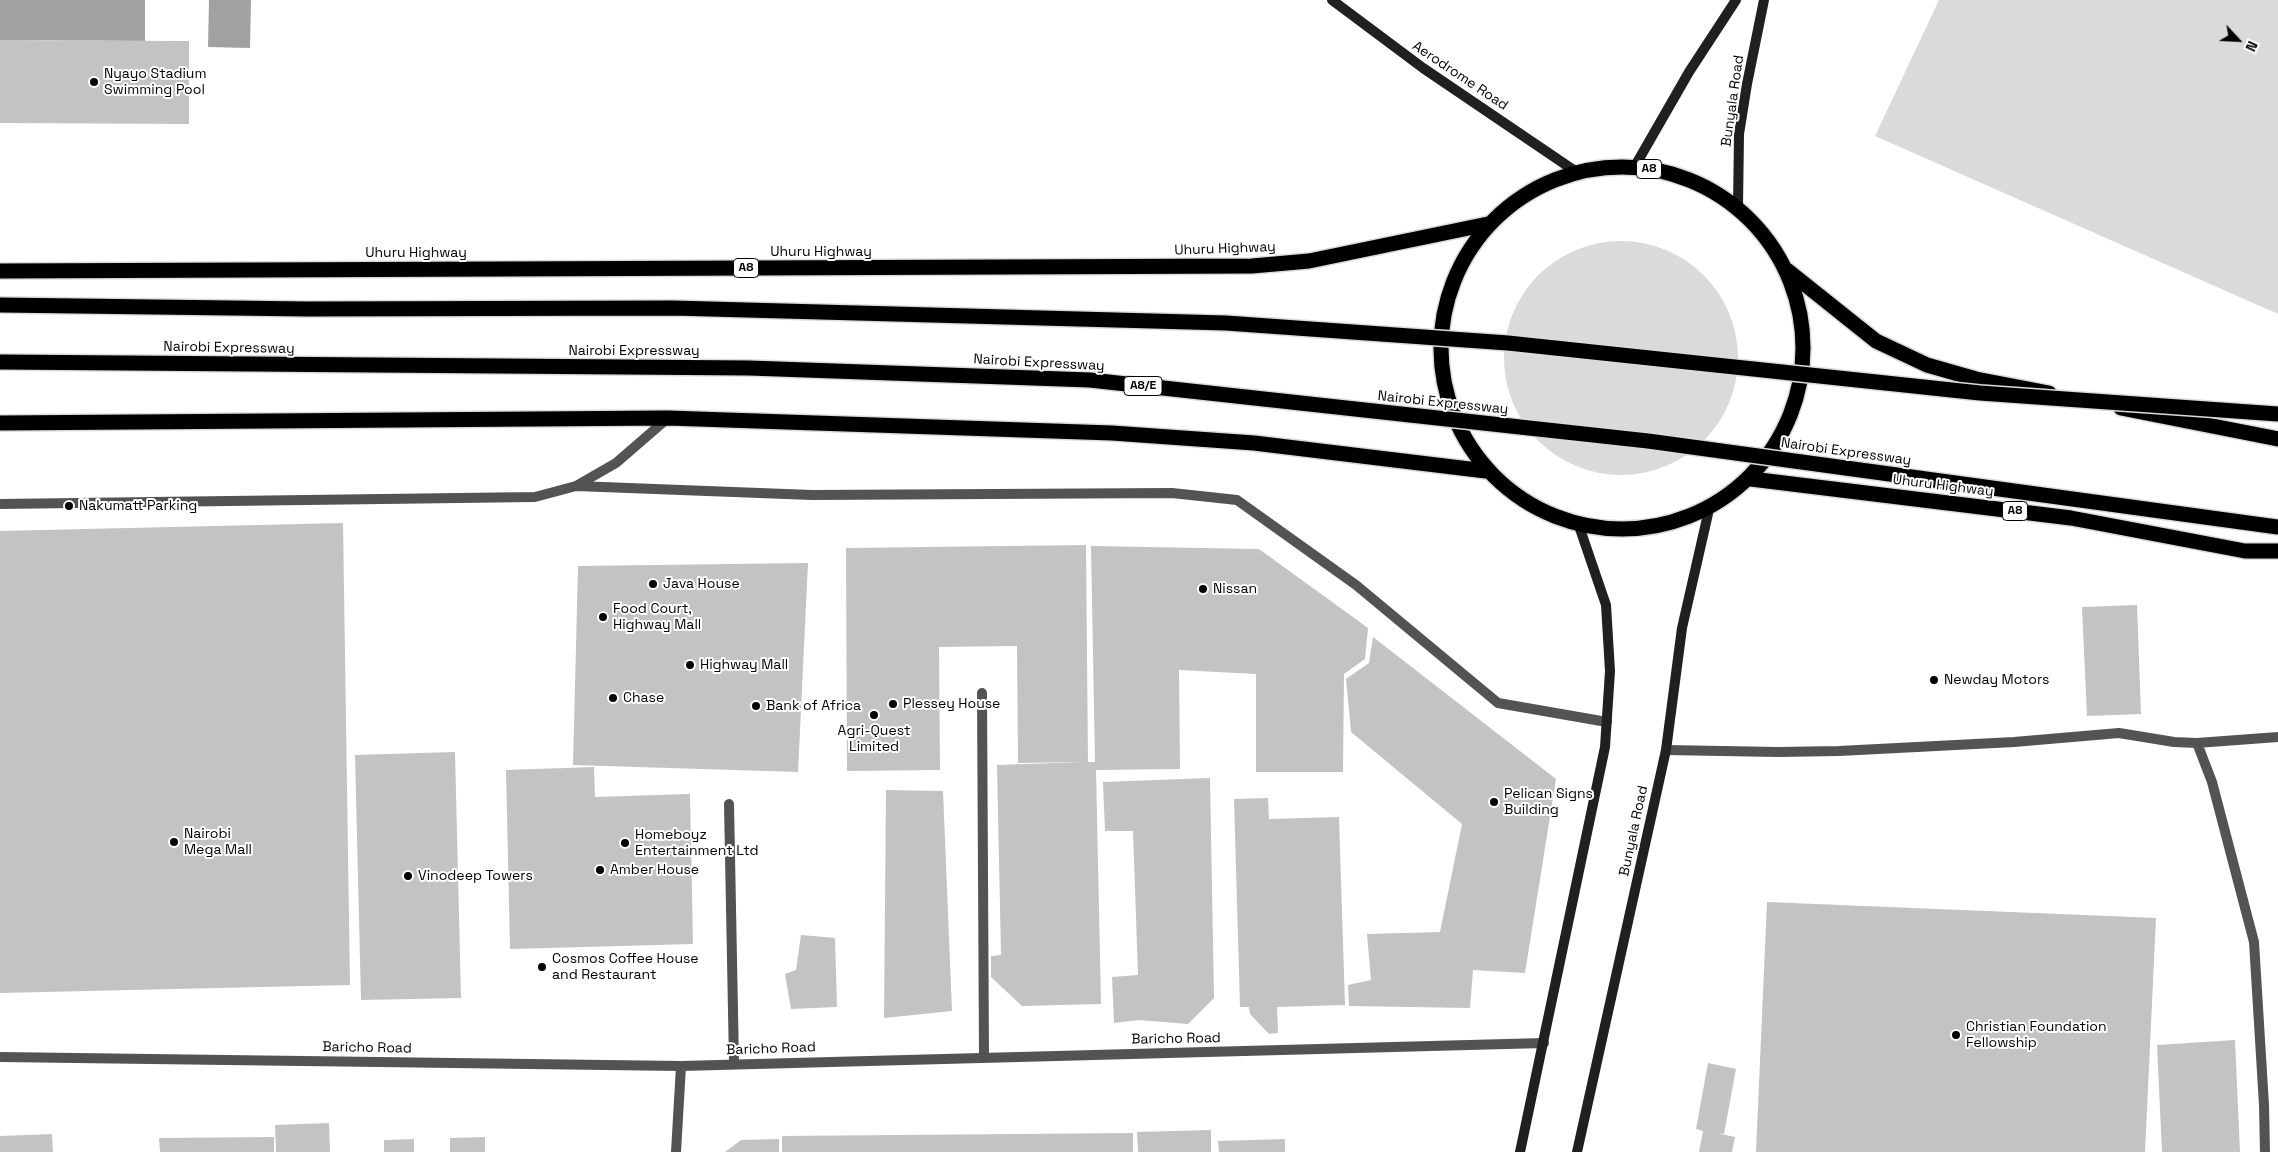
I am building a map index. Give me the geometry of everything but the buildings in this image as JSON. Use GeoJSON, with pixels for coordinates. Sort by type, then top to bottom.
{"type":"FeatureCollection","features":[{"type":"Feature","properties":{"kind":"highway","name":"A8"},"geometry":{"type":"LineString","coordinates":[[1708,514],[1631,531],[1579,526],[1530,507],[1486,471],[1466,446],[1440,372],[1442,319],[1458,268],[1488,224],[1527,192],[1575,171],[1635,166],[1690,178],[1738,207],[1775,250],[1787,270],[1802,320],[1802,371],[1788,421],[1751,479]]}},
{"type":"Feature","properties":{"kind":"highway","name":"Uhuru Highway"},"geometry":{"type":"LineString","coordinates":[[0,271],[1252,266],[1309,261],[1488,224]]}},
{"type":"Feature","properties":{"kind":"highway","name":"A8"},"geometry":{"type":"LineString","coordinates":[[1787,270],[1876,341],[1926,365],[1976,379],[2278,439]]}},
{"type":"Feature","properties":{"kind":"highway"},"geometry":{"type":"LineString","coordinates":[[0,305],[308,309],[682,308],[1226,323],[1508,343],[1980,393],[2278,414]]}},
{"type":"Feature","properties":{"kind":"highway","name":"Nairobi Expressway"},"geometry":{"type":"LineString","coordinates":[[0,362],[750,368],[1090,380],[1648,441],[2278,527]]}},
{"type":"Feature","properties":{"kind":"highway"},"geometry":{"type":"LineString","coordinates":[[0,423],[668,418],[1112,433],[1254,443],[1486,471]]}},
{"type":"Feature","properties":{"kind":"highway","name":"Uhuru Highway"},"geometry":{"type":"LineString","coordinates":[[1751,479],[2071,518],[2245,551],[2278,551]]}},
{"type":"Feature","properties":{"kind":"highway"},"geometry":{"type":"LineString","coordinates":[[1708,514],[1751,479]]}},
{"type":"Feature","properties":{"kind":"highway"},"geometry":{"type":"LineString","coordinates":[[2245,551],[2278,556]]}},
{"type":"Feature","properties":{"kind":"main road","name":"Aerodrome Road"},"geometry":{"type":"LineString","coordinates":[[1332,0],[1423,68],[1575,171]]}},
{"type":"Feature","properties":{"kind":"main road"},"geometry":{"type":"LineString","coordinates":[[1635,166],[1666,110],[1736,0]]}},
{"type":"Feature","properties":{"kind":"main road","name":"Bunyala Road"},"geometry":{"type":"LineString","coordinates":[[1738,207],[1739,134],[1764,0]]}},
{"type":"Feature","properties":{"kind":"main road","name":"Bunyala Road"},"geometry":{"type":"LineString","coordinates":[[1577,1152],[1666,750],[1682,628],[1708,514]]}},
{"type":"Feature","properties":{"kind":"main road"},"geometry":{"type":"LineString","coordinates":[[1520,1152],[1605,747],[1610,671],[1606,605],[1579,526]]}},
{"type":"Feature","properties":{"kind":"street"},"geometry":{"type":"LineString","coordinates":[[0,504],[535,497],[576,486],[616,463],[668,418]]}},
{"type":"Feature","properties":{"kind":"street"},"geometry":{"type":"LineString","coordinates":[[576,486],[812,495],[1172,493],[1236,500],[1356,585],[1498,703],[1607,722]]}},
{"type":"Feature","properties":{"kind":"street"},"geometry":{"type":"LineString","coordinates":[[982,692],[984,1057]]}},
{"type":"Feature","properties":{"kind":"street"},"geometry":{"type":"LineString","coordinates":[[1666,750],[1839,751],[2014,742],[2119,733],[2174,742],[2197,743],[2278,737]]}},
{"type":"Feature","properties":{"kind":"street"},"geometry":{"type":"LineString","coordinates":[[2197,743],[2212,782],[2254,942],[2265,1152]]}},
{"type":"Feature","properties":{"kind":"street"},"geometry":{"type":"LineString","coordinates":[[729,804],[734,1063]]}},
{"type":"Feature","properties":{"kind":"street","name":"Baricho Road"},"geometry":{"type":"LineString","coordinates":[[0,1057],[681,1066],[734,1063],[1544,1043]]}},
{"type":"Feature","properties":{"kind":"street"},"geometry":{"type":"LineString","coordinates":[[676,1152],[681,1066]]}},
{"type":"Feature","properties":{"kind":"shaded area"},"geometry":{"type":"Polygon","coordinates":[[[0,0],[145,0],[145,41],[0,40],[0,0]]]}},
{"type":"Feature","properties":{"kind":"shaded area"},"geometry":{"type":"Polygon","coordinates":[[[209,0],[251,0],[250,48],[208,47],[209,0]]]}},
{"type":"Feature","properties":{"kind":"shaded area"},"geometry":{"type":"Polygon","coordinates":[[[1939,0],[2278,0],[2278,314],[1875,136],[1939,0]]]}},
{"type":"Feature","properties":{"kind":"shaded area"},"geometry":{"type":"Polygon","coordinates":[[[1610,241],[1632,241],[1666,250],[1686,261],[1704,275],[1718,293],[1729,313],[1736,335],[1738,358],[1736,381],[1729,403],[1718,423],[1704,441],[1676,461],[1655,470],[1632,475],[1610,475],[1587,470],[1566,461],[1547,449],[1530,432],[1518,413],[1509,392],[1504,369],[1504,347],[1509,324],[1518,303],[1530,284],[1547,267],[1566,255],[1587,246],[1610,241]]]}},
{"type":"Feature","properties":{"kind":"place","name":"Nyayo Stadium Swimming Pool"},"geometry":{"type":"Point","coordinates":[94,82]}},
{"type":"Feature","properties":{"kind":"place","name":"Nakumatt Parking"},"geometry":{"type":"Point","coordinates":[69,506]}},
{"type":"Feature","properties":{"kind":"place","name":"Java House"},"geometry":{"type":"Point","coordinates":[653,584]}},
{"type":"Feature","properties":{"kind":"place","name":"Nissan"},"geometry":{"type":"Point","coordinates":[1203,589]}},
{"type":"Feature","properties":{"kind":"place","name":"Food Court, Highway Mall"},"geometry":{"type":"Point","coordinates":[603,617]}},
{"type":"Feature","properties":{"kind":"place","name":"Highway Mall"},"geometry":{"type":"Point","coordinates":[690,665]}},
{"type":"Feature","properties":{"kind":"place","name":"Newday Motors"},"geometry":{"type":"Point","coordinates":[1934,680]}},
{"type":"Feature","properties":{"kind":"place","name":"Chase"},"geometry":{"type":"Point","coordinates":[613,698]}},
{"type":"Feature","properties":{"kind":"place","name":"Plessey House"},"geometry":{"type":"Point","coordinates":[893,704]}},
{"type":"Feature","properties":{"kind":"place","name":"Bank of Africa"},"geometry":{"type":"Point","coordinates":[756,706]}},
{"type":"Feature","properties":{"kind":"place","name":"Agri-Quest Limited"},"geometry":{"type":"Point","coordinates":[874,715]}},
{"type":"Feature","properties":{"kind":"place","name":"Pelican Signs Building"},"geometry":{"type":"Point","coordinates":[1494,802]}},
{"type":"Feature","properties":{"kind":"place","name":"Nairobi Mega Mall"},"geometry":{"type":"Point","coordinates":[174,842]}},
{"type":"Feature","properties":{"kind":"place","name":"Homeboyz Entertainment Ltd"},"geometry":{"type":"Point","coordinates":[625,843]}},
{"type":"Feature","properties":{"kind":"place","name":"Amber House"},"geometry":{"type":"Point","coordinates":[600,870]}},
{"type":"Feature","properties":{"kind":"place","name":"Vinodeep Towers"},"geometry":{"type":"Point","coordinates":[408,876]}},
{"type":"Feature","properties":{"kind":"place","name":"Cosmos Coffee House and Restaurant"},"geometry":{"type":"Point","coordinates":[542,967]}},
{"type":"Feature","properties":{"kind":"place","name":"Christian Foundation Fellowship"},"geometry":{"type":"Point","coordinates":[1956,1035]}}]}
